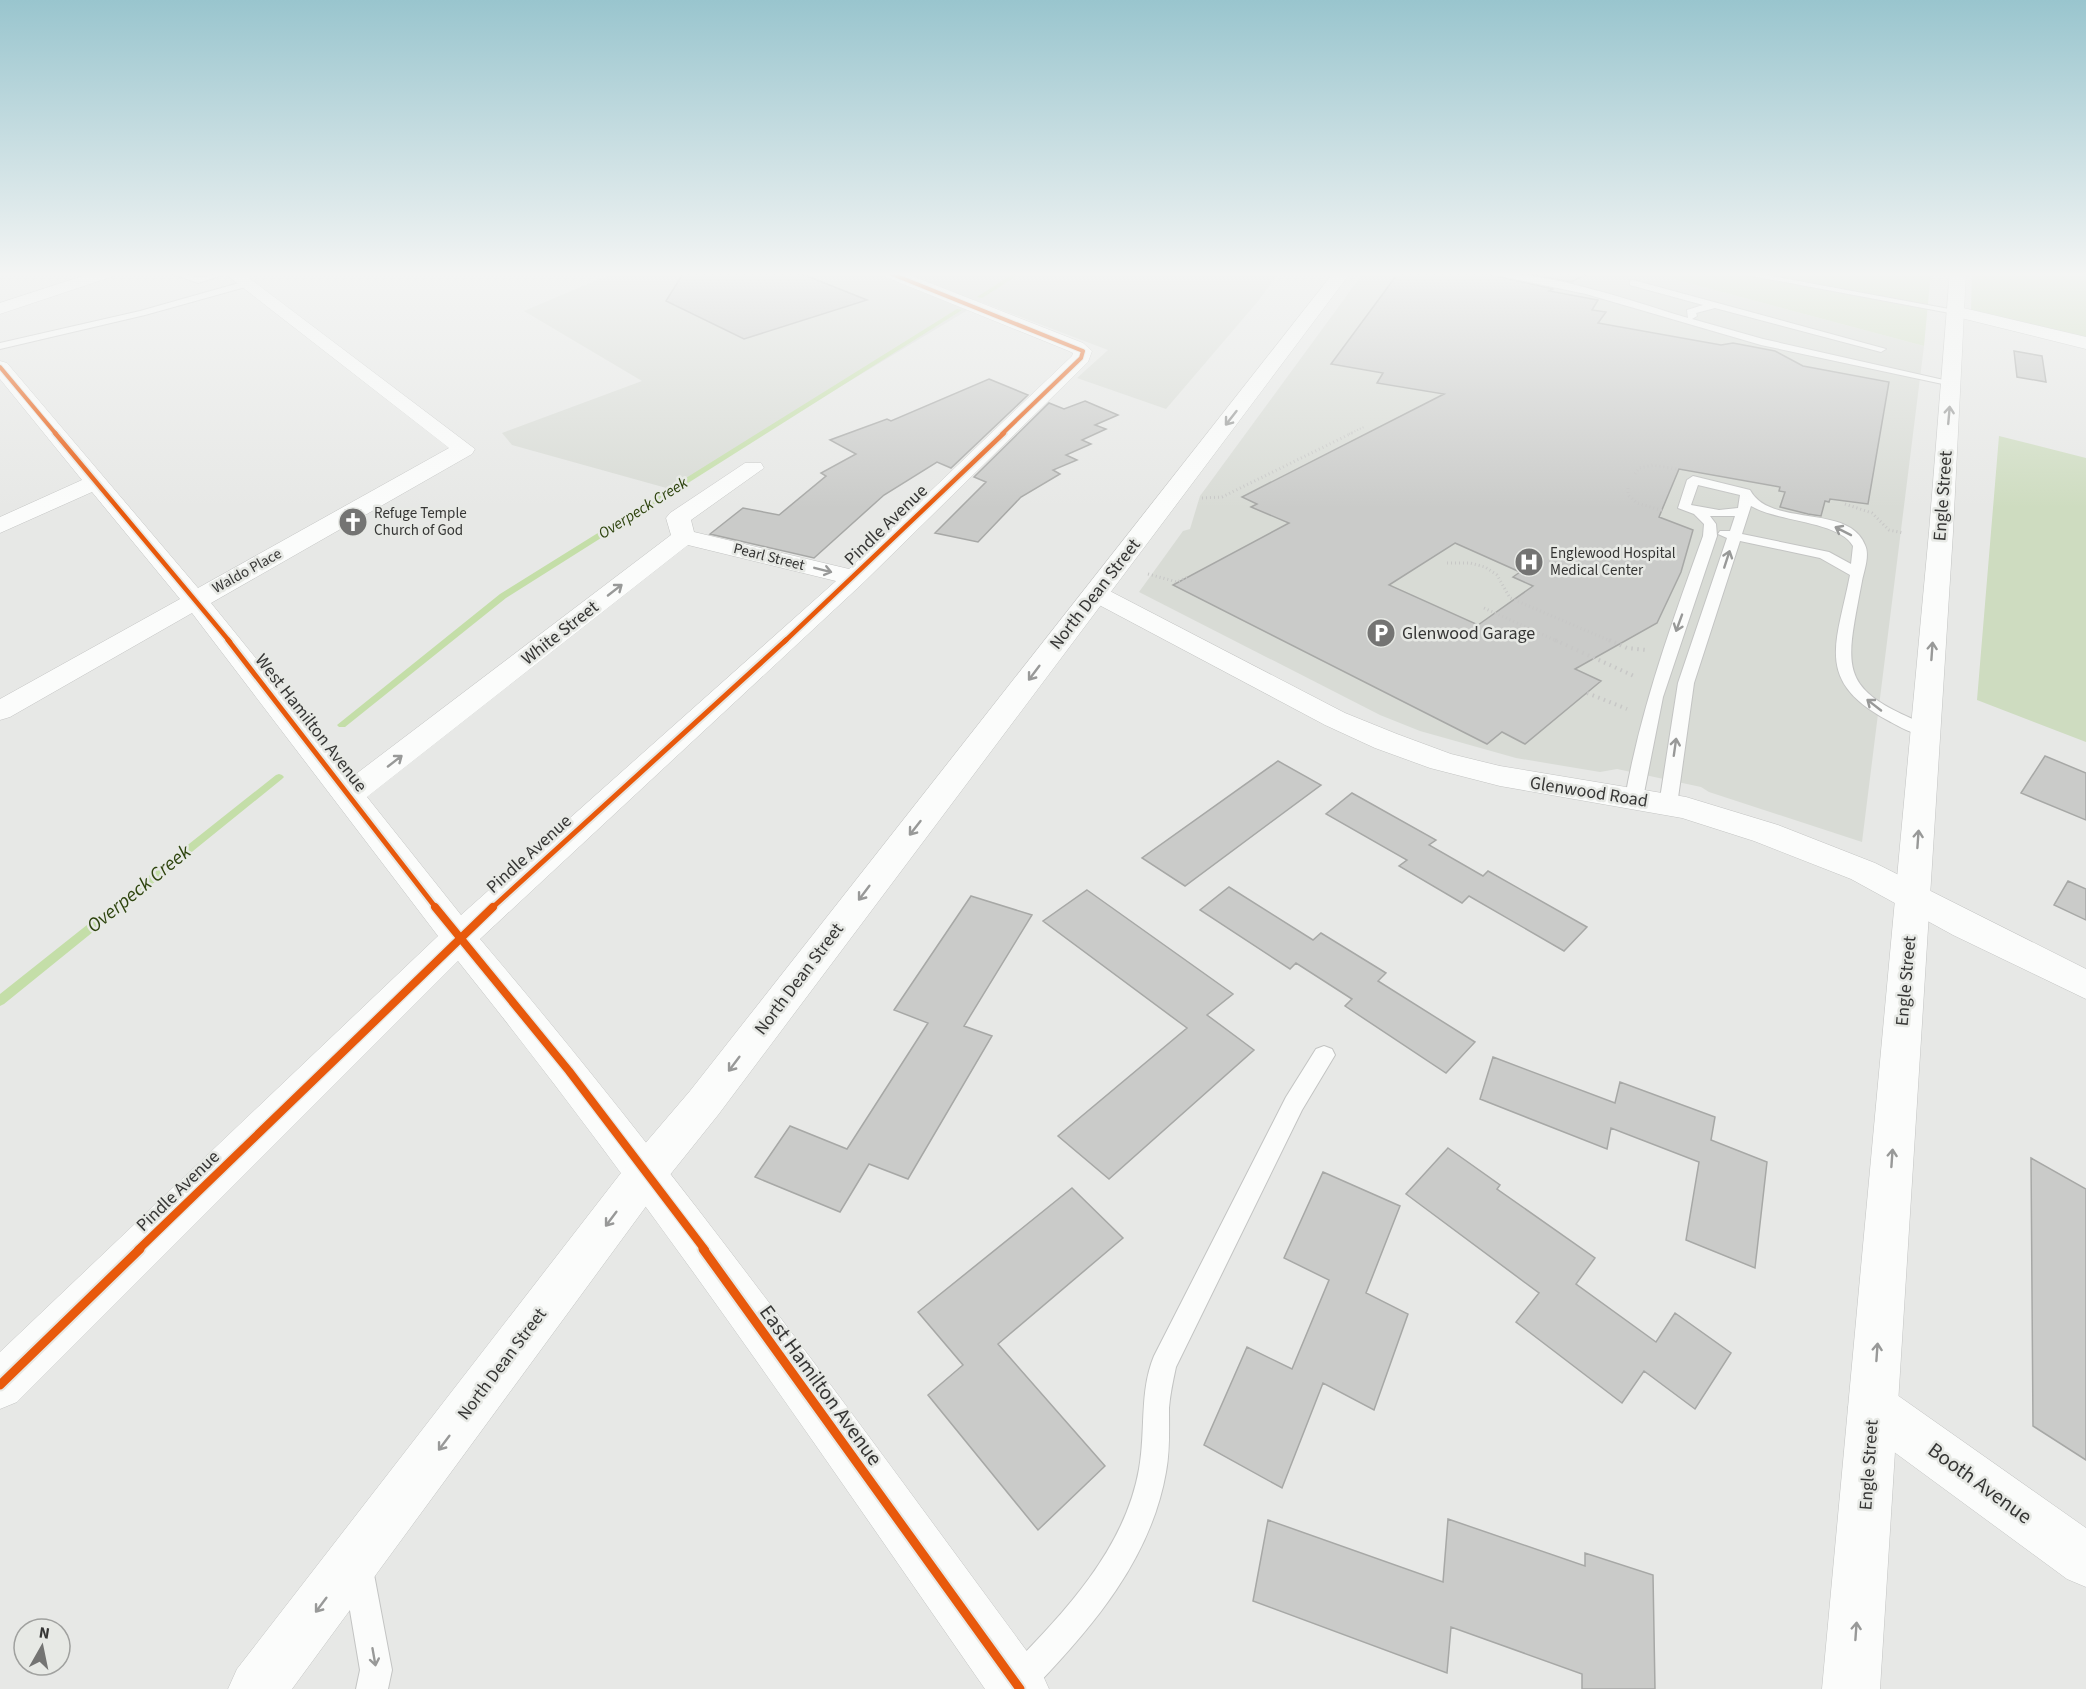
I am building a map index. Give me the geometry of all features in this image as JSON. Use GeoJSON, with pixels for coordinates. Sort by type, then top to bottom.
{"type":"FeatureCollection","features":[{"type":"Feature","properties":{"kind":"street","name":"Waldo Place"},"geometry":{"type":"LineString","coordinates":[[0,711],[464,449],[334,351]]}},
{"type":"Feature","properties":{"kind":"street","name":"Pindle Avenue"},"geometry":{"type":"LineString","coordinates":[[0,1385],[459,938],[854,578],[1081,358],[1083,351]]}},
{"type":"Feature","properties":{"kind":"street","name":"North Dean Street"},"geometry":{"type":"LineString","coordinates":[[257,1689],[646,1173],[704,1103],[1282,351]]}},
{"type":"Feature","properties":{"kind":"street","name":"Engle Street"},"geometry":{"type":"LineString","coordinates":[[1851,1689],[1954,351]]}},
{"type":"Feature","properties":{"kind":"street","name":"West Hamilton Avenue"},"geometry":{"type":"LineString","coordinates":[[0,367],[195,600],[459,938],[593,1102]]}},
{"type":"Feature","properties":{"kind":"street"},"geometry":{"type":"LineString","coordinates":[[684,537],[678,518],[753,468]]}},
{"type":"Feature","properties":{"kind":"street"},"geometry":{"type":"LineString","coordinates":[[0,526],[96,482]]}},
{"type":"Feature","properties":{"kind":"street","name":"Pearl Street"},"geometry":{"type":"LineString","coordinates":[[684,537],[854,578]]}},
{"type":"Feature","properties":{"kind":"street","name":"White Street"},"geometry":{"type":"LineString","coordinates":[[348,796],[684,537]]}},
{"type":"Feature","properties":{"kind":"street","name":"Glenwood Road"},"geometry":{"type":"LineString","coordinates":[[1095,593],[1335,719],[1403,748],[1508,778],[1634,798],[1725,819],[1863,871],[1966,926],[2086,985]]}},
{"type":"Feature","properties":{"kind":"street","name":"East Hamilton Avenue"},"geometry":{"type":"LineString","coordinates":[[593,1102],[1018,1686]]}},
{"type":"Feature","properties":{"kind":"street","name":"Booth Avenue"},"geometry":{"type":"LineString","coordinates":[[1873,1407],[2086,1560]]}},
{"type":"Feature","properties":{"kind":"lane"},"geometry":{"type":"LineString","coordinates":[[1802,351],[1952,383]]}},
{"type":"Feature","properties":{"kind":"lane"},"geometry":{"type":"LineString","coordinates":[[1668,805],[1686,683],[1745,505],[1741,490],[1693,480],[1684,508],[1699,512],[1730,514],[1745,505],[1832,526],[1852,536],[1860,548],[1842,654],[1847,675],[1865,698],[1878,709],[1926,730]]}},
{"type":"Feature","properties":{"kind":"lane"},"geometry":{"type":"LineString","coordinates":[[1634,798],[1642,745],[1661,672],[1710,536],[1710,524],[1699,512]]}},
{"type":"Feature","properties":{"kind":"lane"},"geometry":{"type":"LineString","coordinates":[[1710,536],[1735,535],[1828,557],[1857,573]]}},
{"type":"Feature","properties":{"kind":"lane"},"geometry":{"type":"LineString","coordinates":[[1018,1686],[1068,1632],[1113,1568],[1138,1521],[1151,1480],[1156,1453],[1156,1406],[1162,1365],[1294,1104],[1324,1055]]}},
{"type":"Feature","properties":{"kind":"lane"},"geometry":{"type":"LineString","coordinates":[[357,1558],[376,1670],[372,1689]]}},
{"type":"Feature","properties":{"kind":"path"},"geometry":{"type":"LineString","coordinates":[[1197,497],[1222,497],[1364,427]]}},
{"type":"Feature","properties":{"kind":"path"},"geometry":{"type":"LineString","coordinates":[[1628,488],[1628,495],[1637,503],[1675,513]]}},
{"type":"Feature","properties":{"kind":"path"},"geometry":{"type":"LineString","coordinates":[[1839,503],[1868,511],[1889,530],[1904,533]]}},
{"type":"Feature","properties":{"kind":"path"},"geometry":{"type":"LineString","coordinates":[[1447,563],[1467,563],[1484,567],[1497,576],[1504,594],[1510,598],[1626,648],[1636,650],[1652,648]]}},
{"type":"Feature","properties":{"kind":"path"},"geometry":{"type":"LineString","coordinates":[[1148,574],[1177,582],[1188,577]]}},
{"type":"Feature","properties":{"kind":"path"},"geometry":{"type":"LineString","coordinates":[[1484,608],[1630,674],[1640,681]]}},
{"type":"Feature","properties":{"kind":"path"},"geometry":{"type":"LineString","coordinates":[[1587,693],[1622,708],[1634,709]]}},
{"type":"Feature","properties":{"kind":"shaded area"},"geometry":{"type":"Polygon","coordinates":[[[591,351],[900,351],[670,489],[512,445],[502,433],[642,381],[591,351]]]}},
{"type":"Feature","properties":{"kind":"shaded area"},"geometry":{"type":"Polygon","coordinates":[[[1107,351],[1216,351],[1166,409],[1077,378],[1107,351]]]}},
{"type":"Feature","properties":{"kind":"shaded area","name":"Englewood Hospital Medical Center"},"geometry":{"type":"Polygon","coordinates":[[[1306,351],[1923,351],[1862,842],[1709,792],[1701,787],[1617,769],[1600,772],[1516,758],[1420,731],[1380,715],[1139,592],[1183,531],[1190,529],[1200,496],[1306,351]]]}},
{"type":"Feature","properties":{"kind":"green space"},"geometry":{"type":"Polygon","coordinates":[[[1999,436],[2086,458],[2086,742],[1977,700],[1999,436]]]}},
{"type":"Feature","properties":{"kind":"building"},"geometry":{"type":"Polygon","coordinates":[[[1341,351],[1774,351],[1803,366],[1889,382],[1868,504],[1830,499],[1829,502],[1825,501],[1821,516],[1808,514],[1780,507],[1785,492],[1779,491],[1780,487],[1679,469],[1659,517],[1693,530],[1681,572],[1657,623],[1575,669],[1601,681],[1525,744],[1502,732],[1487,744],[1173,585],[1289,523],[1251,507],[1257,504],[1242,497],[1444,394],[1377,383],[1383,373],[1331,364],[1341,351]],[[1455,543],[1389,585],[1478,625],[1533,586],[1513,577],[1520,572],[1455,543]]]}},
{"type":"Feature","properties":{"kind":"building"},"geometry":{"type":"Polygon","coordinates":[[[2014,351],[2042,356],[2046,382],[2017,377],[2014,351]]]}},
{"type":"Feature","properties":{"kind":"building"},"geometry":{"type":"Polygon","coordinates":[[[989,379],[1028,395],[951,468],[937,462],[884,495],[814,558],[710,534],[743,508],[779,515],[826,476],[821,473],[856,454],[830,440],[887,419],[891,421],[989,379]]]}},
{"type":"Feature","properties":{"kind":"building"},"geometry":{"type":"Polygon","coordinates":[[[1085,401],[1118,415],[1095,425],[1106,429],[1082,440],[1091,444],[1066,455],[1077,460],[1053,470],[1060,474],[1021,497],[978,542],[935,533],[986,482],[974,477],[1049,403],[1064,409],[1085,401]]]}},
{"type":"Feature","properties":{"kind":"building"},"geometry":{"type":"Polygon","coordinates":[[[2045,756],[2086,773],[2086,820],[2021,793],[2045,756]]]}},
{"type":"Feature","properties":{"kind":"building"},"geometry":{"type":"Polygon","coordinates":[[[1278,761],[1321,785],[1185,886],[1142,858],[1278,761]]]}},
{"type":"Feature","properties":{"kind":"building"},"geometry":{"type":"Polygon","coordinates":[[[1352,793],[1436,840],[1429,845],[1483,876],[1488,871],[1587,927],[1564,951],[1469,896],[1462,903],[1399,866],[1407,860],[1326,814],[1352,793]]]}},
{"type":"Feature","properties":{"kind":"building"},"geometry":{"type":"Polygon","coordinates":[[[2068,881],[2086,889],[2086,920],[2054,905],[2068,881]]]}},
{"type":"Feature","properties":{"kind":"building"},"geometry":{"type":"Polygon","coordinates":[[[1229,887],[1313,940],[1321,933],[1386,973],[1378,981],[1475,1042],[1446,1073],[1345,1006],[1352,999],[1296,963],[1290,969],[1200,910],[1229,887]]]}},
{"type":"Feature","properties":{"kind":"building"},"geometry":{"type":"Polygon","coordinates":[[[1087,890],[1233,994],[1207,1015],[1254,1050],[1109,1179],[1058,1136],[1187,1028],[1043,921],[1087,890]]]}},
{"type":"Feature","properties":{"kind":"building"},"geometry":{"type":"Polygon","coordinates":[[[971,896],[1032,915],[964,1026],[992,1036],[908,1179],[869,1164],[840,1212],[755,1177],[790,1126],[847,1149],[928,1023],[894,1010],[971,896]]]}},
{"type":"Feature","properties":{"kind":"building"},"geometry":{"type":"Polygon","coordinates":[[[1493,1057],[1615,1103],[1620,1082],[1715,1117],[1711,1140],[1767,1162],[1755,1268],[1686,1240],[1699,1162],[1611,1128],[1607,1149],[1480,1099],[1493,1057]]]}},
{"type":"Feature","properties":{"kind":"building"},"geometry":{"type":"Polygon","coordinates":[[[1448,1148],[1500,1185],[1497,1189],[1595,1258],[1576,1284],[1656,1342],[1675,1313],[1731,1353],[1695,1409],[1644,1371],[1622,1403],[1516,1322],[1539,1293],[1406,1194],[1448,1148]]]}},
{"type":"Feature","properties":{"kind":"building"},"geometry":{"type":"Polygon","coordinates":[[[2031,1158],[2086,1189],[2086,1460],[2033,1426],[2031,1158]]]}},
{"type":"Feature","properties":{"kind":"building"},"geometry":{"type":"Polygon","coordinates":[[[1323,1172],[1400,1206],[1366,1293],[1408,1314],[1374,1410],[1323,1383],[1282,1488],[1204,1445],[1247,1347],[1292,1369],[1329,1280],[1284,1258],[1323,1172]]]}},
{"type":"Feature","properties":{"kind":"building"},"geometry":{"type":"Polygon","coordinates":[[[1072,1188],[1123,1238],[998,1344],[1105,1466],[1038,1530],[928,1395],[963,1365],[918,1312],[1072,1188]]]}},
{"type":"Feature","properties":{"kind":"building"},"geometry":{"type":"Polygon","coordinates":[[[1448,1519],[1585,1566],[1585,1553],[1653,1575],[1655,1689],[1582,1689],[1582,1674],[1451,1627],[1447,1673],[1253,1601],[1268,1520],[1443,1582],[1448,1519]]]}},
{"type":"Feature","properties":{"kind":"waterway","name":"Overpeck Creek"},"geometry":{"type":"LineString","coordinates":[[342,725],[503,596],[894,351]]}},
{"type":"Feature","properties":{"kind":"waterway","name":"Overpeck Creek"},"geometry":{"type":"LineString","coordinates":[[0,1001],[279,777]]}},
{"type":"Feature","properties":{"kind":"cycle path"},"geometry":{"type":"LineString","coordinates":[[0,1385],[459,938],[854,578],[1081,358],[1083,351]]}},
{"type":"Feature","properties":{"kind":"cycle path"},"geometry":{"type":"LineString","coordinates":[[0,367],[233,646],[459,938],[569,1071],[697,1240],[1020,1689]]}},
{"type":"Feature","properties":{"kind":"place","name":"Refuge Temple Church of God"},"geometry":{"type":"Point","coordinates":[353,522]}},
{"type":"Feature","properties":{"kind":"place","name":"Englewood Hospital Medical Center"},"geometry":{"type":"Point","coordinates":[1529,562]}},
{"type":"Feature","properties":{"kind":"place","name":"Glenwood Garage"},"geometry":{"type":"Point","coordinates":[1381,633]}}]}
